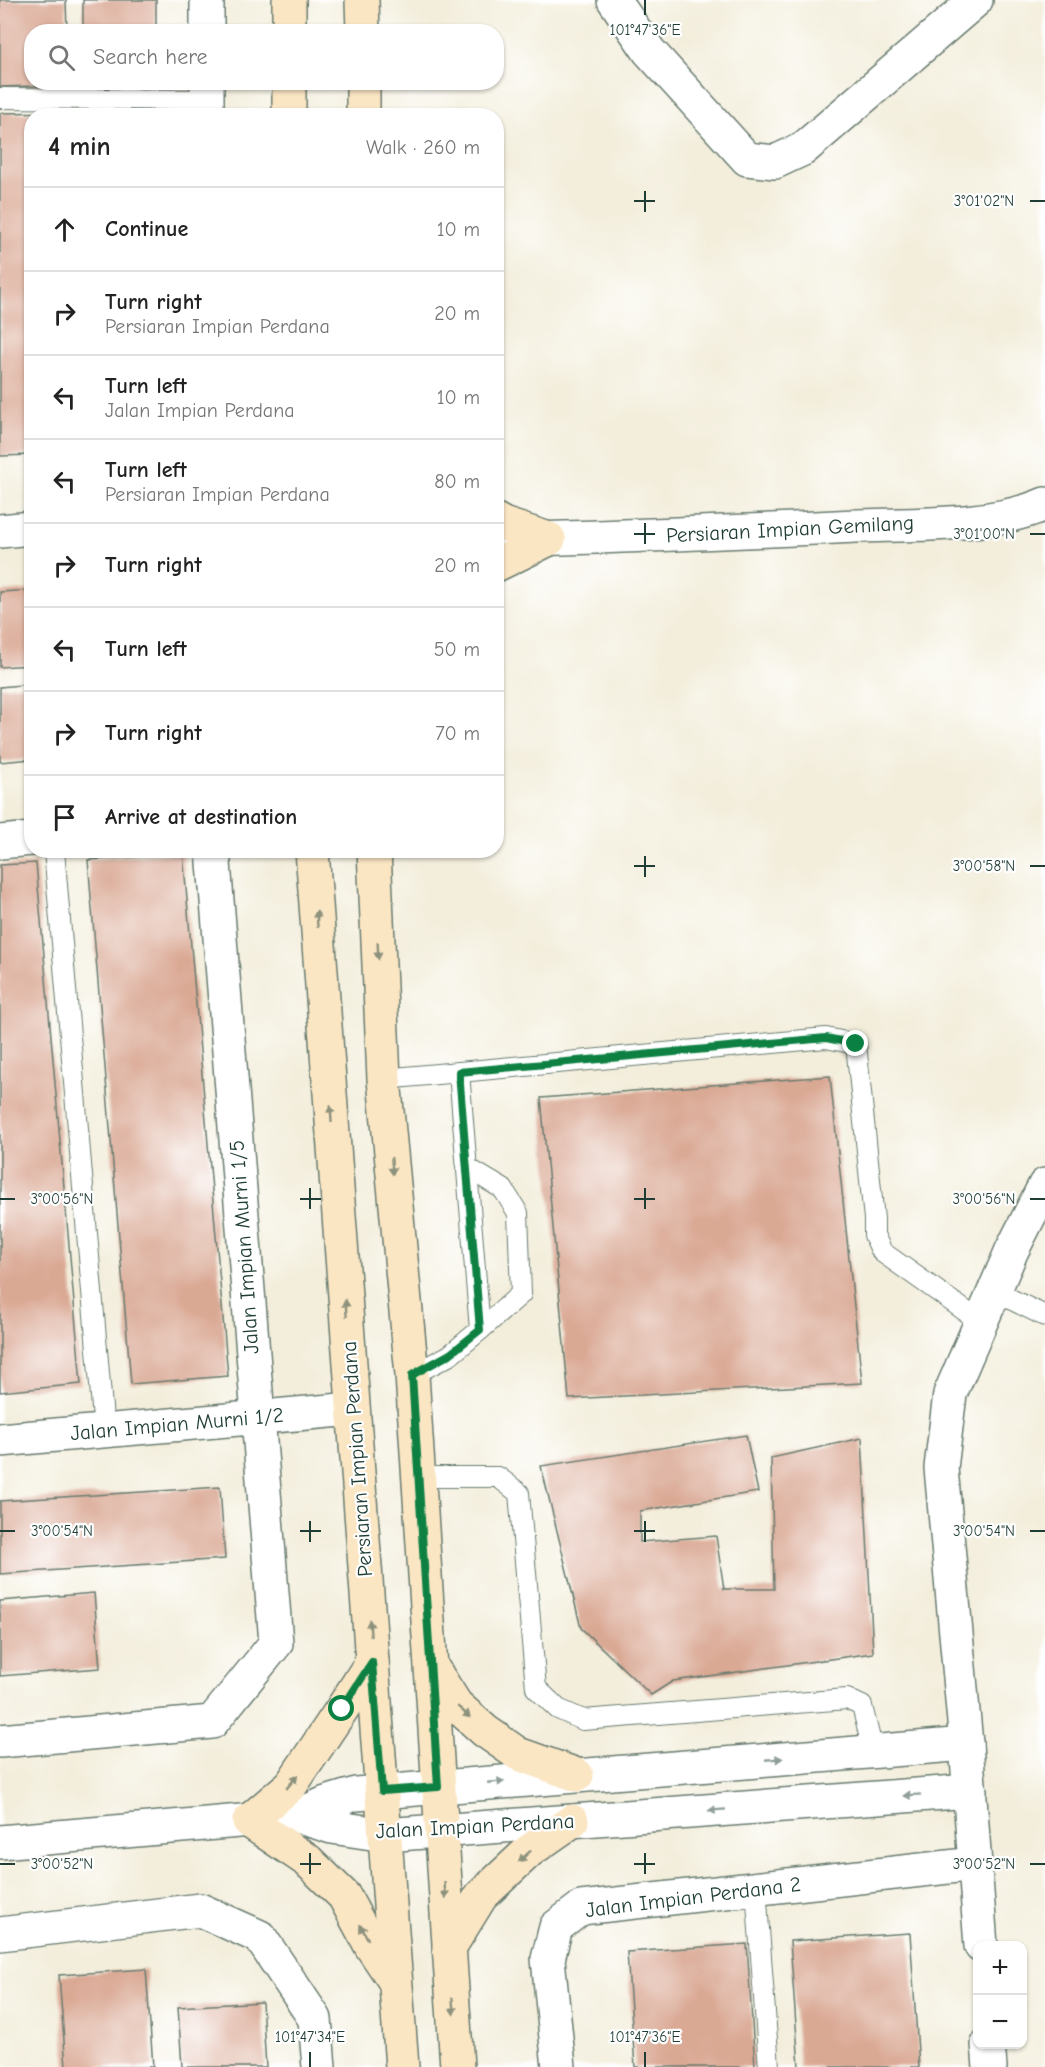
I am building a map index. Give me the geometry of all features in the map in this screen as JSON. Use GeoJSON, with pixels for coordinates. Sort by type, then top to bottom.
{"type":"FeatureCollection","features":[{"type":"Feature","properties":{"kind":"street"},"geometry":{"type":"LineString","coordinates":[[207,0],[207,24]]}},
{"type":"Feature","properties":{"kind":"street"},"geometry":{"type":"LineString","coordinates":[[289,0],[289,24]]}},
{"type":"Feature","properties":{"kind":"street"},"geometry":{"type":"LineString","coordinates":[[362,0],[363,24]]}},
{"type":"Feature","properties":{"kind":"street"},"geometry":{"type":"LineString","coordinates":[[614,0],[649,51],[747,159],[775,162],[803,149],[976,0]]}},
{"type":"Feature","properties":{"kind":"street"},"geometry":{"type":"LineString","coordinates":[[289,90],[289,108]]}},
{"type":"Feature","properties":{"kind":"street"},"geometry":{"type":"LineString","coordinates":[[363,90],[363,108]]}},
{"type":"Feature","properties":{"kind":"street","name":"Persiaran Impian Gemilang"},"geometry":{"type":"LineString","coordinates":[[504,540],[946,522],[1006,517],[1045,504]]}},
{"type":"Feature","properties":{"kind":"street"},"geometry":{"type":"LineString","coordinates":[[504,524],[549,539]]}},
{"type":"Feature","properties":{"kind":"street"},"geometry":{"type":"LineString","coordinates":[[0,531],[24,529]]}},
{"type":"Feature","properties":{"kind":"street"},"geometry":{"type":"LineString","coordinates":[[504,561],[549,539]]}},
{"type":"Feature","properties":{"kind":"street"},"geometry":{"type":"LineString","coordinates":[[0,842],[24,840]]}},
{"type":"Feature","properties":{"kind":"street","name":"Jalan Impian Murni 1/5"},"geometry":{"type":"LineString","coordinates":[[0,1741],[212,1722],[276,1643],[214,858]]}},
{"type":"Feature","properties":{"kind":"street","name":"Persiaran Impian Perdana"},"geometry":{"type":"LineString","coordinates":[[313,858],[402,2067]]}},
{"type":"Feature","properties":{"kind":"street"},"geometry":{"type":"LineString","coordinates":[[374,858],[384,1079],[412,1375],[457,2067]]}},
{"type":"Feature","properties":{"kind":"street"},"geometry":{"type":"LineString","coordinates":[[981,1941],[970,1791],[941,1468],[950,1394],[1011,1250],[1045,1185]]}},
{"type":"Feature","properties":{"kind":"street","name":"Jalan Impian Murni 1/2"},"geometry":{"type":"LineString","coordinates":[[0,1440],[353,1409]]}},
{"type":"Feature","properties":{"kind":"street"},"geometry":{"type":"LineString","coordinates":[[249,1821],[291,1785],[372,1662]]}},
{"type":"Feature","properties":{"kind":"street"},"geometry":{"type":"LineString","coordinates":[[430,1665],[456,1705],[485,1731],[518,1754],[577,1775]]}},
{"type":"Feature","properties":{"kind":"street","name":"Jalan Impian Perdana"},"geometry":{"type":"LineString","coordinates":[[297,1816],[326,1803],[356,1794],[382,1791],[966,1744]]}},
{"type":"Feature","properties":{"kind":"street","name":"Jalan Impian Perdana"},"geometry":{"type":"LineString","coordinates":[[297,1816],[332,1827],[385,1835],[970,1791]]}},
{"type":"Feature","properties":{"kind":"street"},"geometry":{"type":"LineString","coordinates":[[0,1842],[297,1816]]}},
{"type":"Feature","properties":{"kind":"street"},"geometry":{"type":"LineString","coordinates":[[249,1821],[308,1862],[344,1896],[371,1946],[395,1981]]}},
{"type":"Feature","properties":{"kind":"street"},"geometry":{"type":"LineString","coordinates":[[449,1948],[482,1896],[529,1851],[572,1821]]}},
{"type":"Feature","properties":{"kind":"street","name":"Jalan Impian Perdana 2"},"geometry":{"type":"LineString","coordinates":[[559,2067],[548,1959],[556,1927],[581,1908],[975,1864]]}},
{"type":"Feature","properties":{"kind":"street"},"geometry":{"type":"LineString","coordinates":[[0,1934],[201,1910],[260,1937],[315,2019],[319,2067]]}},
{"type":"Feature","properties":{"kind":"street"},"geometry":{"type":"LineString","coordinates":[[988,2049],[990,2067]]}},
{"type":"Feature","properties":{"kind":"lane"},"geometry":{"type":"LineString","coordinates":[[0,98],[207,99]]}},
{"type":"Feature","properties":{"kind":"lane"},"geometry":{"type":"LineString","coordinates":[[55,858],[104,1431]]}},
{"type":"Feature","properties":{"kind":"lane"},"geometry":{"type":"LineString","coordinates":[[384,1079],[826,1038],[856,1044],[874,1236],[882,1252],[981,1322]]}},
{"type":"Feature","properties":{"kind":"lane"},"geometry":{"type":"LineString","coordinates":[[459,1072],[480,1330]]}},
{"type":"Feature","properties":{"kind":"lane"},"geometry":{"type":"LineString","coordinates":[[412,1375],[450,1354],[520,1294],[518,1213],[503,1189],[466,1167]]}},
{"type":"Feature","properties":{"kind":"lane"},"geometry":{"type":"LineString","coordinates":[[994,1291],[1045,1316]]}},
{"type":"Feature","properties":{"kind":"lane"},"geometry":{"type":"LineString","coordinates":[[418,1477],[498,1477],[519,1493],[536,1688],[558,1709],[583,1720],[847,1699],[862,1706],[873,1751]]}},
{"type":"Feature","properties":{"kind":"lane"},"geometry":{"type":"LineString","coordinates":[[756,1888],[769,2067]]}},
{"type":"Feature","properties":{"kind":"building"},"geometry":{"type":"Polygon","coordinates":[[[0,0],[66,0],[67,24],[24,24],[24,86],[0,87],[0,0]]]}},
{"type":"Feature","properties":{"kind":"building"},"geometry":{"type":"Polygon","coordinates":[[[83,0],[156,0],[156,24],[83,24],[83,0]]]}},
{"type":"Feature","properties":{"kind":"building"},"geometry":{"type":"Polygon","coordinates":[[[0,113],[24,113],[24,455],[0,456],[0,113]]]}},
{"type":"Feature","properties":{"kind":"building"},"geometry":{"type":"Polygon","coordinates":[[[24,590],[24,666],[0,667],[0,592],[24,590]]]}},
{"type":"Feature","properties":{"kind":"building"},"geometry":{"type":"Polygon","coordinates":[[[24,685],[24,760],[0,762],[0,687],[24,685]]]}},
{"type":"Feature","properties":{"kind":"building"},"geometry":{"type":"Polygon","coordinates":[[[183,858],[228,1376],[131,1384],[88,860],[183,858]]]}},
{"type":"Feature","properties":{"kind":"building"},"geometry":{"type":"Polygon","coordinates":[[[36,863],[81,1384],[0,1392],[0,865],[36,863]]]}},
{"type":"Feature","properties":{"kind":"building"},"geometry":{"type":"Polygon","coordinates":[[[830,1076],[862,1383],[569,1399],[541,1098],[830,1076]]]}},
{"type":"Feature","properties":{"kind":"building"},"geometry":{"type":"Polygon","coordinates":[[[746,1435],[758,1492],[640,1511],[640,1542],[716,1536],[724,1589],[774,1589],[771,1458],[862,1438],[873,1653],[673,1681],[651,1695],[581,1628],[541,1466],[746,1435]]]}},
{"type":"Feature","properties":{"kind":"building"},"geometry":{"type":"Polygon","coordinates":[[[220,1487],[225,1559],[0,1574],[0,1501],[220,1487]]]}},
{"type":"Feature","properties":{"kind":"building"},"geometry":{"type":"Polygon","coordinates":[[[94,1593],[100,1668],[0,1676],[0,1601],[94,1593]]]}},
{"type":"Feature","properties":{"kind":"building"},"geometry":{"type":"Polygon","coordinates":[[[910,1933],[919,2067],[799,2067],[790,1941],[910,1933]]]}},
{"type":"Feature","properties":{"kind":"building"},"geometry":{"type":"Polygon","coordinates":[[[747,1944],[755,2067],[635,2067],[627,1952],[747,1944]]]}},
{"type":"Feature","properties":{"kind":"building"},"geometry":{"type":"Polygon","coordinates":[[[146,1969],[153,2067],[66,2067],[59,1975],[146,1969]]]}},
{"type":"Feature","properties":{"kind":"building"},"geometry":{"type":"Polygon","coordinates":[[[262,2002],[266,2067],[182,2067],[178,2007],[262,2002]]]}},
{"type":"Feature","properties":{"kind":"route"},"geometry":{"type":"LineString","coordinates":[[342,1709],[372,1662],[382,1791],[438,1787],[412,1375],[450,1354],[480,1330],[459,1072],[826,1038],[856,1044]]}}]}
